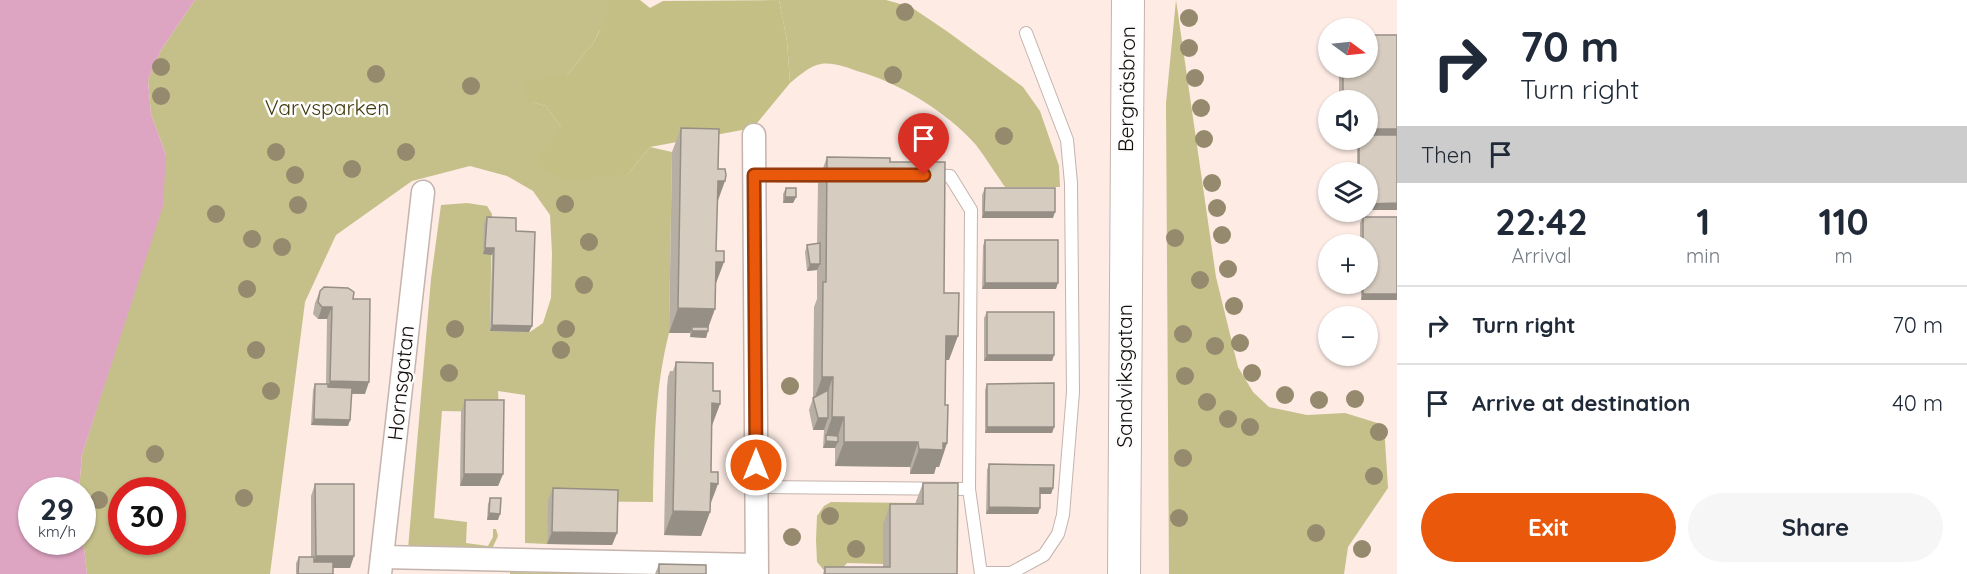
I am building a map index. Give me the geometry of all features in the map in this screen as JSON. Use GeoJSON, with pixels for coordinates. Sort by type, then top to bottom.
{"type":"FeatureCollection","features":[{"type":"Feature","properties":{"kind":"main road","name":"Bergnäsbron"},"geometry":{"type":"LineString","coordinates":[[1126,178],[1128,0]]}},
{"type":"Feature","properties":{"kind":"main road","name":"Sandviksgatan"},"geometry":{"type":"LineString","coordinates":[[1124,574],[1126,178]]}},
{"type":"Feature","properties":{"kind":"street"},"geometry":{"type":"LineString","coordinates":[[381,566],[756,570],[754,135]]}},
{"type":"Feature","properties":{"kind":"street","name":"Hornsgatan"},"geometry":{"type":"LineString","coordinates":[[381,566],[423,192]]}},
{"type":"Feature","properties":{"kind":"lane"},"geometry":{"type":"LineString","coordinates":[[914,175],[950,176],[971,210],[969,489],[981,574],[1011,574],[1044,555],[1058,534],[1063,515],[1073,392],[1071,195],[1067,140],[1026,33]]}},
{"type":"Feature","properties":{"kind":"lane"},"geometry":{"type":"LineString","coordinates":[[754,175],[851,176]]}},
{"type":"Feature","properties":{"kind":"lane"},"geometry":{"type":"LineString","coordinates":[[756,487],[969,489]]}},
{"type":"Feature","properties":{"kind":"green space","name":"Varvsparken"},"geometry":{"type":"Polygon","coordinates":[[[195,0],[629,0],[599,31],[594,42],[567,75],[532,102],[546,106],[561,127],[628,174],[650,147],[672,152],[669,333],[658,396],[653,502],[549,501],[547,544],[525,543],[525,395],[498,391],[499,412],[442,411],[434,518],[467,522],[466,543],[488,546],[493,537],[493,529],[496,529],[498,536],[491,551],[408,549],[431,279],[441,205],[467,203],[487,206],[492,214],[490,331],[530,332],[543,323],[551,298],[550,215],[533,191],[507,176],[470,166],[412,181],[336,235],[305,302],[270,574],[87,574],[85,555],[96,555],[96,477],[80,477],[82,455],[118,342],[166,155],[151,114],[148,80],[161,50],[195,0]]]}},
{"type":"Feature","properties":{"kind":"green space"},"geometry":{"type":"Polygon","coordinates":[[[779,0],[886,0],[911,7],[1023,87],[1040,111],[1059,166],[1060,187],[1005,187],[976,145],[951,121],[921,100],[873,76],[839,65],[825,64],[808,69],[790,83],[787,41],[779,0]]]}},
{"type":"Feature","properties":{"kind":"green space"},"geometry":{"type":"Polygon","coordinates":[[[1176,0],[1216,277],[1238,367],[1253,392],[1269,407],[1307,415],[1345,413],[1384,425],[1388,488],[1348,547],[1344,574],[1169,574],[1166,103],[1176,0]]]}},
{"type":"Feature","properties":{"kind":"green space"},"geometry":{"type":"Polygon","coordinates":[[[831,502],[915,503],[915,524],[883,524],[883,564],[847,563],[838,574],[827,574],[817,562],[817,516],[824,506],[831,502]]]}},
{"type":"Feature","properties":{"kind":"green space"},"geometry":{"type":"Polygon","coordinates":[[[510,572],[630,574],[510,574],[510,572]]]}},
{"type":"Feature","properties":{"kind":"shaded area"},"geometry":{"type":"Polygon","coordinates":[[[0,0],[195,0],[161,50],[148,80],[151,114],[166,155],[163,206],[82,455],[80,477],[18,477],[18,555],[85,555],[87,574],[0,574],[0,0]]]}},
{"type":"Feature","properties":{"kind":"shaded area"},"geometry":{"type":"Polygon","coordinates":[[[607,0],[640,0],[650,8],[663,1],[779,0],[787,41],[790,83],[753,128],[650,147],[628,174],[563,181],[534,163],[561,127],[546,106],[528,101],[524,81],[567,75],[594,42],[607,15],[607,0]]]}},
{"type":"Feature","properties":{"kind":"building"},"geometry":{"type":"Polygon","coordinates":[[[1378,35],[1397,35],[1397,129],[1378,129],[1378,90],[1343,90],[1343,78],[1378,78],[1378,35]]]}},
{"type":"Feature","properties":{"kind":"building"},"geometry":{"type":"Polygon","coordinates":[[[681,128],[719,129],[718,169],[725,169],[726,175],[725,181],[718,181],[716,251],[724,251],[724,262],[716,262],[715,309],[678,308],[681,128]]]}},
{"type":"Feature","properties":{"kind":"building"},"geometry":{"type":"Polygon","coordinates":[[[1378,135],[1397,135],[1397,203],[1378,204],[1378,162],[1359,162],[1359,150],[1378,150],[1378,135]]]}},
{"type":"Feature","properties":{"kind":"building"},"geometry":{"type":"Polygon","coordinates":[[[827,157],[890,158],[890,162],[945,162],[944,293],[959,293],[958,336],[946,336],[947,443],[943,443],[943,450],[919,449],[918,442],[844,442],[844,417],[832,417],[833,377],[822,377],[823,282],[826,282],[827,157]]]}},
{"type":"Feature","properties":{"kind":"building"},"geometry":{"type":"Polygon","coordinates":[[[786,188],[796,188],[796,197],[785,197],[786,188]]]}},
{"type":"Feature","properties":{"kind":"building"},"geometry":{"type":"Polygon","coordinates":[[[985,188],[1055,188],[1055,212],[984,212],[985,188]]]}},
{"type":"Feature","properties":{"kind":"building"},"geometry":{"type":"Polygon","coordinates":[[[487,217],[516,218],[516,231],[535,232],[532,326],[492,325],[494,248],[485,248],[487,217]]]}},
{"type":"Feature","properties":{"kind":"building"},"geometry":{"type":"Polygon","coordinates":[[[1378,217],[1397,217],[1397,294],[1378,294],[1378,234],[1363,234],[1363,222],[1378,222],[1378,217]]]}},
{"type":"Feature","properties":{"kind":"building"},"geometry":{"type":"Polygon","coordinates":[[[985,240],[1058,240],[1058,283],[985,283],[985,240]]]}},
{"type":"Feature","properties":{"kind":"building"},"geometry":{"type":"Polygon","coordinates":[[[820,243],[820,264],[810,264],[807,245],[820,243]]]}},
{"type":"Feature","properties":{"kind":"building"},"geometry":{"type":"Polygon","coordinates":[[[324,287],[348,288],[354,292],[353,299],[370,299],[369,382],[330,381],[332,307],[322,307],[318,302],[320,291],[324,287]]]}},
{"type":"Feature","properties":{"kind":"building"},"geometry":{"type":"Polygon","coordinates":[[[987,312],[1054,312],[1054,355],[987,355],[987,312]]]}},
{"type":"Feature","properties":{"kind":"building"},"geometry":{"type":"Polygon","coordinates":[[[692,327],[708,327],[708,331],[692,331],[692,327]]]}},
{"type":"Feature","properties":{"kind":"building"},"geometry":{"type":"Polygon","coordinates":[[[676,362],[713,363],[713,391],[720,391],[720,404],[712,403],[711,472],[718,472],[718,484],[711,483],[710,512],[673,511],[676,362]]]}},
{"type":"Feature","properties":{"kind":"building"},"geometry":{"type":"Polygon","coordinates":[[[1054,383],[1054,427],[987,427],[987,384],[1054,383]]]}},
{"type":"Feature","properties":{"kind":"building"},"geometry":{"type":"Polygon","coordinates":[[[315,384],[352,388],[350,420],[314,419],[315,384]]]}},
{"type":"Feature","properties":{"kind":"building"},"geometry":{"type":"Polygon","coordinates":[[[828,390],[828,418],[818,418],[813,398],[828,390]]]}},
{"type":"Feature","properties":{"kind":"building"},"geometry":{"type":"Polygon","coordinates":[[[465,400],[504,400],[503,474],[464,474],[465,400]]]}},
{"type":"Feature","properties":{"kind":"building"},"geometry":{"type":"Polygon","coordinates":[[[826,435],[838,436],[838,442],[826,441],[826,435]]]}},
{"type":"Feature","properties":{"kind":"building"},"geometry":{"type":"Polygon","coordinates":[[[989,464],[1054,465],[1053,488],[1040,488],[1040,508],[989,507],[989,464]]]}},
{"type":"Feature","properties":{"kind":"building"},"geometry":{"type":"Polygon","coordinates":[[[923,483],[958,483],[957,574],[825,574],[825,567],[890,567],[890,504],[923,504],[923,483]]]}},
{"type":"Feature","properties":{"kind":"building"},"geometry":{"type":"Polygon","coordinates":[[[315,484],[354,484],[354,556],[316,556],[315,484]]]}},
{"type":"Feature","properties":{"kind":"building"},"geometry":{"type":"Polygon","coordinates":[[[553,488],[618,490],[617,533],[552,532],[553,488]]]}},
{"type":"Feature","properties":{"kind":"building"},"geometry":{"type":"Polygon","coordinates":[[[490,498],[501,498],[500,514],[489,513],[490,498]]]}},
{"type":"Feature","properties":{"kind":"building"},"geometry":{"type":"Polygon","coordinates":[[[299,557],[314,557],[314,562],[333,562],[333,574],[298,574],[299,557]]]}},
{"type":"Feature","properties":{"kind":"building"},"geometry":{"type":"Polygon","coordinates":[[[659,564],[706,565],[706,574],[659,574],[659,564]]]}},
{"type":"Feature","properties":{"kind":"route"},"geometry":{"type":"LineString","coordinates":[[756,465],[754,175],[924,175]]}}]}
